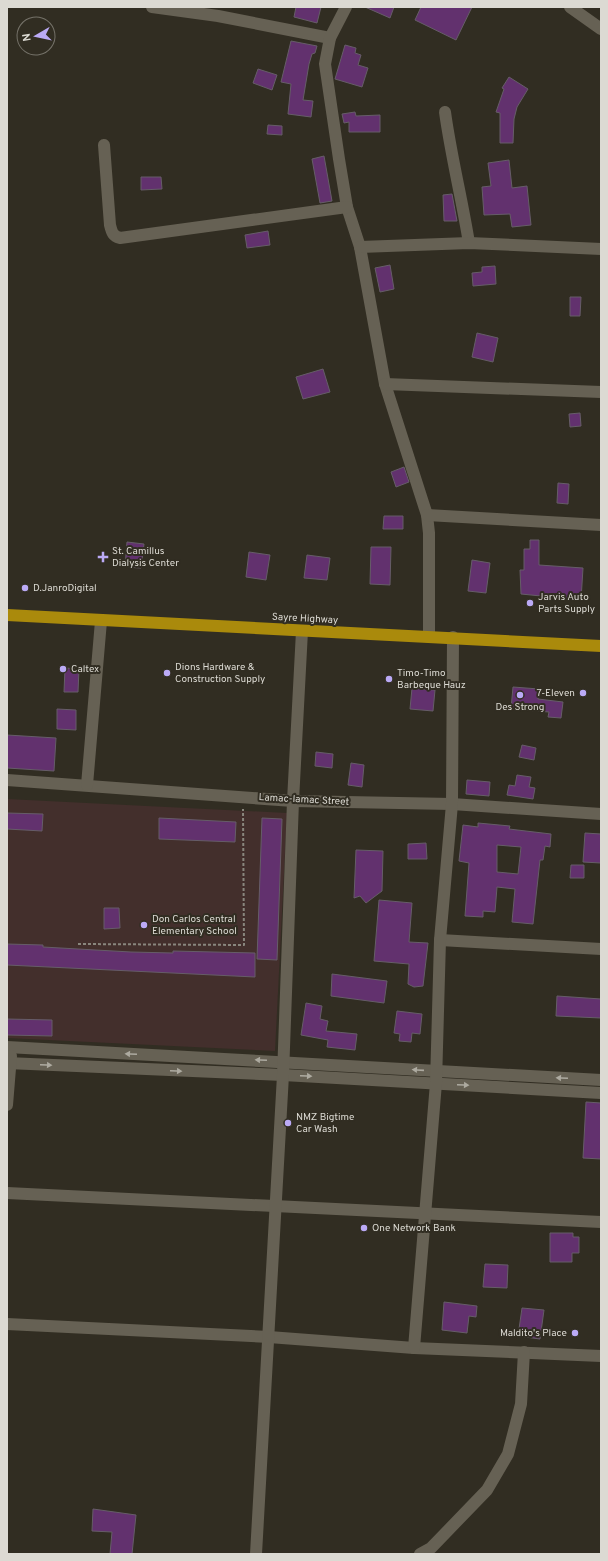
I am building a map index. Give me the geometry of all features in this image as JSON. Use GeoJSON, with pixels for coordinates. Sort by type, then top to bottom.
{"type":"FeatureCollection","features":[{"type":"Feature","properties":{"kind":"highway","name":"Sayre Highway"},"geometry":{"type":"LineString","coordinates":[[7,615],[302,631],[453,637],[601,646]]}},
{"type":"Feature","properties":{"kind":"street"},"geometry":{"type":"LineString","coordinates":[[152,7],[218,16],[330,38]]}},
{"type":"Feature","properties":{"kind":"street"},"geometry":{"type":"LineString","coordinates":[[346,7],[330,38],[325,64],[347,207],[360,247],[384,384],[427,515],[429,533],[429,636]]}},
{"type":"Feature","properties":{"kind":"street"},"geometry":{"type":"LineString","coordinates":[[570,7],[601,29]]}},
{"type":"Feature","properties":{"kind":"street"},"geometry":{"type":"LineString","coordinates":[[445,112],[449,146],[459,184],[469,243]]}},
{"type":"Feature","properties":{"kind":"street"},"geometry":{"type":"LineString","coordinates":[[104,145],[110,225],[112,233],[115,237],[120,238],[347,207]]}},
{"type":"Feature","properties":{"kind":"street"},"geometry":{"type":"LineString","coordinates":[[360,247],[469,243],[601,250]]}},
{"type":"Feature","properties":{"kind":"street"},"geometry":{"type":"LineString","coordinates":[[384,384],[601,392]]}},
{"type":"Feature","properties":{"kind":"street"},"geometry":{"type":"LineString","coordinates":[[427,515],[601,525]]}},
{"type":"Feature","properties":{"kind":"street"},"geometry":{"type":"LineString","coordinates":[[87,785],[101,621]]}},
{"type":"Feature","properties":{"kind":"street"},"geometry":{"type":"LineString","coordinates":[[256,1554],[284,1061],[293,801],[302,631]]}},
{"type":"Feature","properties":{"kind":"street"},"geometry":{"type":"LineString","coordinates":[[414,1348],[436,1077],[440,940],[452,804],[453,637]]}},
{"type":"Feature","properties":{"kind":"street","name":"Lamac-lamac Street"},"geometry":{"type":"LineString","coordinates":[[7,780],[293,801],[452,804],[601,814]]}},
{"type":"Feature","properties":{"kind":"street"},"geometry":{"type":"LineString","coordinates":[[440,940],[601,949]]}},
{"type":"Feature","properties":{"kind":"street"},"geometry":{"type":"LineString","coordinates":[[7,1105],[9,1047],[284,1061],[601,1093]]}},
{"type":"Feature","properties":{"kind":"street"},"geometry":{"type":"LineString","coordinates":[[9,1063],[141,1070],[283,1075],[601,1080]]}},
{"type":"Feature","properties":{"kind":"street"},"geometry":{"type":"LineString","coordinates":[[7,1193],[601,1222]]}},
{"type":"Feature","properties":{"kind":"street"},"geometry":{"type":"LineString","coordinates":[[7,1324],[269,1336],[414,1348],[601,1356]]}},
{"type":"Feature","properties":{"kind":"street"},"geometry":{"type":"LineString","coordinates":[[420,1554],[431,1548],[487,1490],[508,1454],[521,1404],[524,1352]]}},
{"type":"Feature","properties":{"kind":"path"},"geometry":{"type":"LineString","coordinates":[[78,944],[244,945],[243,797]]}},
{"type":"Feature","properties":{"kind":"shaded area","name":"Don Carlos Central Elementary School"},"geometry":{"type":"Polygon","coordinates":[[[7,799],[287,813],[275,1051],[7,1038],[7,799]]]}},
{"type":"Feature","properties":{"kind":"building"},"geometry":{"type":"Polygon","coordinates":[[[296,7],[321,7],[317,23],[294,17],[296,7]]]}},
{"type":"Feature","properties":{"kind":"building"},"geometry":{"type":"Polygon","coordinates":[[[365,7],[394,7],[390,18],[365,7]]]}},
{"type":"Feature","properties":{"kind":"building"},"geometry":{"type":"Polygon","coordinates":[[[421,7],[472,7],[456,40],[415,20],[421,7]]]}},
{"type":"Feature","properties":{"kind":"building"},"geometry":{"type":"Polygon","coordinates":[[[291,41],[317,46],[315,53],[312,54],[309,64],[303,100],[313,101],[311,117],[288,114],[291,84],[281,82],[291,41]]]}},
{"type":"Feature","properties":{"kind":"building"},"geometry":{"type":"Polygon","coordinates":[[[345,45],[356,48],[355,53],[361,55],[358,65],[368,68],[362,87],[335,79],[345,45]]]}},
{"type":"Feature","properties":{"kind":"building"},"geometry":{"type":"Polygon","coordinates":[[[258,69],[277,75],[272,90],[253,83],[258,69]]]}},
{"type":"Feature","properties":{"kind":"building"},"geometry":{"type":"Polygon","coordinates":[[[509,77],[528,89],[517,107],[514,119],[513,143],[500,143],[500,113],[496,112],[504,89],[502,88],[509,77]]]}},
{"type":"Feature","properties":{"kind":"building"},"geometry":{"type":"Polygon","coordinates":[[[355,112],[356,116],[380,115],[380,132],[349,132],[349,122],[344,123],[342,114],[355,112]]]}},
{"type":"Feature","properties":{"kind":"building"},"geometry":{"type":"Polygon","coordinates":[[[268,125],[282,126],[282,135],[267,134],[268,125]]]}},
{"type":"Feature","properties":{"kind":"building"},"geometry":{"type":"Polygon","coordinates":[[[324,156],[332,201],[320,203],[312,159],[324,156]]]}},
{"type":"Feature","properties":{"kind":"building"},"geometry":{"type":"Polygon","coordinates":[[[509,160],[512,188],[527,186],[531,225],[512,227],[510,214],[484,215],[482,187],[491,186],[488,163],[509,160]]]}},
{"type":"Feature","properties":{"kind":"building"},"geometry":{"type":"Polygon","coordinates":[[[141,177],[161,177],[162,189],[141,190],[141,177]]]}},
{"type":"Feature","properties":{"kind":"building"},"geometry":{"type":"Polygon","coordinates":[[[452,194],[457,221],[444,221],[443,195],[452,194]]]}},
{"type":"Feature","properties":{"kind":"building"},"geometry":{"type":"Polygon","coordinates":[[[268,231],[270,245],[247,248],[245,235],[268,231]]]}},
{"type":"Feature","properties":{"kind":"building"},"geometry":{"type":"Polygon","coordinates":[[[390,265],[394,289],[380,292],[375,268],[390,265]]]}},
{"type":"Feature","properties":{"kind":"building"},"geometry":{"type":"Polygon","coordinates":[[[495,266],[496,284],[473,286],[472,273],[482,272],[482,267],[495,266]]]}},
{"type":"Feature","properties":{"kind":"building"},"geometry":{"type":"Polygon","coordinates":[[[570,297],[581,297],[580,316],[570,316],[570,297]]]}},
{"type":"Feature","properties":{"kind":"building"},"geometry":{"type":"Polygon","coordinates":[[[477,333],[498,338],[493,362],[472,357],[477,333]]]}},
{"type":"Feature","properties":{"kind":"building"},"geometry":{"type":"Polygon","coordinates":[[[323,369],[330,392],[303,399],[296,377],[323,369]]]}},
{"type":"Feature","properties":{"kind":"building"},"geometry":{"type":"Polygon","coordinates":[[[580,413],[581,426],[570,427],[569,414],[580,413]]]}},
{"type":"Feature","properties":{"kind":"building"},"geometry":{"type":"Polygon","coordinates":[[[404,467],[409,482],[396,487],[391,472],[404,467]]]}},
{"type":"Feature","properties":{"kind":"building"},"geometry":{"type":"Polygon","coordinates":[[[558,483],[569,484],[568,504],[557,503],[558,483]]]}},
{"type":"Feature","properties":{"kind":"building"},"geometry":{"type":"Polygon","coordinates":[[[384,516],[403,516],[403,529],[383,529],[384,516]]]}},
{"type":"Feature","properties":{"kind":"building"},"geometry":{"type":"Polygon","coordinates":[[[530,540],[539,540],[539,565],[583,568],[581,600],[521,594],[520,570],[524,570],[524,549],[530,549],[530,540]]]}},
{"type":"Feature","properties":{"kind":"building"},"geometry":{"type":"Polygon","coordinates":[[[127,542],[144,544],[141,568],[125,567],[127,542]]]}},
{"type":"Feature","properties":{"kind":"building"},"geometry":{"type":"Polygon","coordinates":[[[371,547],[391,547],[390,585],[370,584],[371,547]]]}},
{"type":"Feature","properties":{"kind":"building"},"geometry":{"type":"Polygon","coordinates":[[[249,552],[270,555],[266,580],[246,577],[249,552]]]}},
{"type":"Feature","properties":{"kind":"building"},"geometry":{"type":"Polygon","coordinates":[[[307,555],[330,558],[327,580],[304,578],[307,555]]]}},
{"type":"Feature","properties":{"kind":"building"},"geometry":{"type":"Polygon","coordinates":[[[472,560],[490,563],[486,593],[468,591],[472,560]]]}},
{"type":"Feature","properties":{"kind":"building"},"geometry":{"type":"Polygon","coordinates":[[[65,668],[79,669],[78,692],[64,692],[65,668]]]}},
{"type":"Feature","properties":{"kind":"building"},"geometry":{"type":"Polygon","coordinates":[[[513,687],[539,689],[538,699],[563,702],[561,718],[548,717],[549,712],[511,709],[513,687]]]}},
{"type":"Feature","properties":{"kind":"building"},"geometry":{"type":"Polygon","coordinates":[[[412,688],[435,690],[433,711],[410,709],[412,688]]]}},
{"type":"Feature","properties":{"kind":"building"},"geometry":{"type":"Polygon","coordinates":[[[57,709],[76,710],[76,730],[57,729],[57,709]]]}},
{"type":"Feature","properties":{"kind":"building"},"geometry":{"type":"Polygon","coordinates":[[[7,735],[56,738],[54,771],[7,768],[7,735]]]}},
{"type":"Feature","properties":{"kind":"building"},"geometry":{"type":"Polygon","coordinates":[[[522,745],[536,748],[534,760],[519,757],[522,745]]]}},
{"type":"Feature","properties":{"kind":"building"},"geometry":{"type":"Polygon","coordinates":[[[316,752],[333,754],[332,768],[315,766],[316,752]]]}},
{"type":"Feature","properties":{"kind":"building"},"geometry":{"type":"Polygon","coordinates":[[[351,763],[364,765],[362,787],[348,785],[351,763]]]}},
{"type":"Feature","properties":{"kind":"building"},"geometry":{"type":"Polygon","coordinates":[[[517,775],[531,777],[529,787],[535,788],[533,799],[507,795],[509,785],[515,786],[517,775]]]}},
{"type":"Feature","properties":{"kind":"building"},"geometry":{"type":"Polygon","coordinates":[[[467,780],[490,782],[489,796],[466,794],[467,780]]]}},
{"type":"Feature","properties":{"kind":"building"},"geometry":{"type":"Polygon","coordinates":[[[7,813],[43,814],[42,831],[7,829],[7,813]]]}},
{"type":"Feature","properties":{"kind":"building"},"geometry":{"type":"Polygon","coordinates":[[[159,818],[236,822],[235,842],[159,839],[159,818]]]}},
{"type":"Feature","properties":{"kind":"building"},"geometry":{"type":"Polygon","coordinates":[[[262,818],[282,819],[277,960],[257,959],[262,818]]]}},
{"type":"Feature","properties":{"kind":"building"},"geometry":{"type":"Polygon","coordinates":[[[478,823],[510,826],[509,829],[551,834],[550,847],[545,846],[543,860],[540,860],[533,924],[512,922],[515,889],[497,887],[495,912],[483,911],[483,917],[465,916],[469,863],[459,861],[463,825],[478,827],[478,823]],[[497,845],[497,872],[518,874],[521,847],[497,845]]]}},
{"type":"Feature","properties":{"kind":"building"},"geometry":{"type":"Polygon","coordinates":[[[585,833],[601,834],[601,863],[583,862],[585,833]]]}},
{"type":"Feature","properties":{"kind":"building"},"geometry":{"type":"Polygon","coordinates":[[[426,843],[427,859],[408,859],[408,844],[426,843]]]}},
{"type":"Feature","properties":{"kind":"building"},"geometry":{"type":"Polygon","coordinates":[[[356,850],[383,851],[382,891],[366,903],[360,896],[354,898],[356,850]]]}},
{"type":"Feature","properties":{"kind":"building"},"geometry":{"type":"Polygon","coordinates":[[[571,865],[584,865],[584,878],[570,878],[571,865]]]}},
{"type":"Feature","properties":{"kind":"building"},"geometry":{"type":"Polygon","coordinates":[[[379,900],[412,903],[409,942],[428,943],[423,986],[414,987],[408,984],[409,964],[374,961],[379,900]]]}},
{"type":"Feature","properties":{"kind":"building"},"geometry":{"type":"Polygon","coordinates":[[[104,908],[119,908],[120,928],[104,929],[104,908]]]}},
{"type":"Feature","properties":{"kind":"building"},"geometry":{"type":"Polygon","coordinates":[[[7,944],[43,945],[43,947],[131,952],[173,953],[173,951],[255,953],[255,977],[7,965],[7,944]]]}},
{"type":"Feature","properties":{"kind":"building"},"geometry":{"type":"Polygon","coordinates":[[[332,974],[387,981],[384,1003],[331,996],[332,974]]]}},
{"type":"Feature","properties":{"kind":"building"},"geometry":{"type":"Polygon","coordinates":[[[557,996],[601,999],[601,1018],[556,1016],[557,996]]]}},
{"type":"Feature","properties":{"kind":"building"},"geometry":{"type":"Polygon","coordinates":[[[306,1003],[322,1006],[320,1019],[328,1021],[326,1031],[357,1034],[355,1050],[327,1047],[328,1040],[301,1035],[306,1003]]]}},
{"type":"Feature","properties":{"kind":"building"},"geometry":{"type":"Polygon","coordinates":[[[397,1011],[422,1014],[420,1034],[412,1033],[411,1042],[399,1041],[400,1034],[394,1033],[397,1011]]]}},
{"type":"Feature","properties":{"kind":"building"},"geometry":{"type":"Polygon","coordinates":[[[7,1019],[52,1020],[52,1036],[7,1035],[7,1019]]]}},
{"type":"Feature","properties":{"kind":"building"},"geometry":{"type":"Polygon","coordinates":[[[586,1102],[601,1103],[601,1159],[583,1158],[586,1102]]]}},
{"type":"Feature","properties":{"kind":"building"},"geometry":{"type":"Polygon","coordinates":[[[550,1233],[573,1233],[573,1237],[579,1237],[579,1253],[572,1253],[572,1262],[550,1262],[550,1233]]]}},
{"type":"Feature","properties":{"kind":"building"},"geometry":{"type":"Polygon","coordinates":[[[485,1264],[508,1265],[507,1288],[483,1287],[485,1264]]]}},
{"type":"Feature","properties":{"kind":"building"},"geometry":{"type":"Polygon","coordinates":[[[444,1302],[477,1306],[476,1317],[469,1316],[467,1333],[442,1330],[444,1302]]]}},
{"type":"Feature","properties":{"kind":"building"},"geometry":{"type":"Polygon","coordinates":[[[522,1308],[544,1310],[540,1339],[518,1336],[522,1308]]]}},
{"type":"Feature","properties":{"kind":"building"},"geometry":{"type":"Polygon","coordinates":[[[93,1509],[136,1515],[132,1554],[110,1554],[112,1532],[92,1531],[93,1509]]]}},
{"type":"Feature","properties":{"kind":"place","name":"St. Camillus Dialysis Center"},"geometry":{"type":"Point","coordinates":[103,557]}},
{"type":"Feature","properties":{"kind":"place","name":"D.JanroDigital"},"geometry":{"type":"Point","coordinates":[25,588]}},
{"type":"Feature","properties":{"kind":"place","name":"Jarvis Auto Parts Supply"},"geometry":{"type":"Point","coordinates":[530,603]}},
{"type":"Feature","properties":{"kind":"place","name":"Caltex"},"geometry":{"type":"Point","coordinates":[63,669]}},
{"type":"Feature","properties":{"kind":"place","name":"Dions Hardware & Construction Supply"},"geometry":{"type":"Point","coordinates":[167,673]}},
{"type":"Feature","properties":{"kind":"place","name":"Timo-Timo Barbeque Hauz"},"geometry":{"type":"Point","coordinates":[389,679]}},
{"type":"Feature","properties":{"kind":"place","name":"7-Eleven"},"geometry":{"type":"Point","coordinates":[583,693]}},
{"type":"Feature","properties":{"kind":"place","name":"Des Strong"},"geometry":{"type":"Point","coordinates":[520,695]}},
{"type":"Feature","properties":{"kind":"place","name":"Don Carlos Central Elementary School"},"geometry":{"type":"Point","coordinates":[144,925]}},
{"type":"Feature","properties":{"kind":"place","name":"NMZ Bigtime Car Wash"},"geometry":{"type":"Point","coordinates":[288,1123]}},
{"type":"Feature","properties":{"kind":"place","name":"One Network Bank"},"geometry":{"type":"Point","coordinates":[364,1228]}},
{"type":"Feature","properties":{"kind":"place","name":"Maldito's Place"},"geometry":{"type":"Point","coordinates":[575,1333]}}]}
